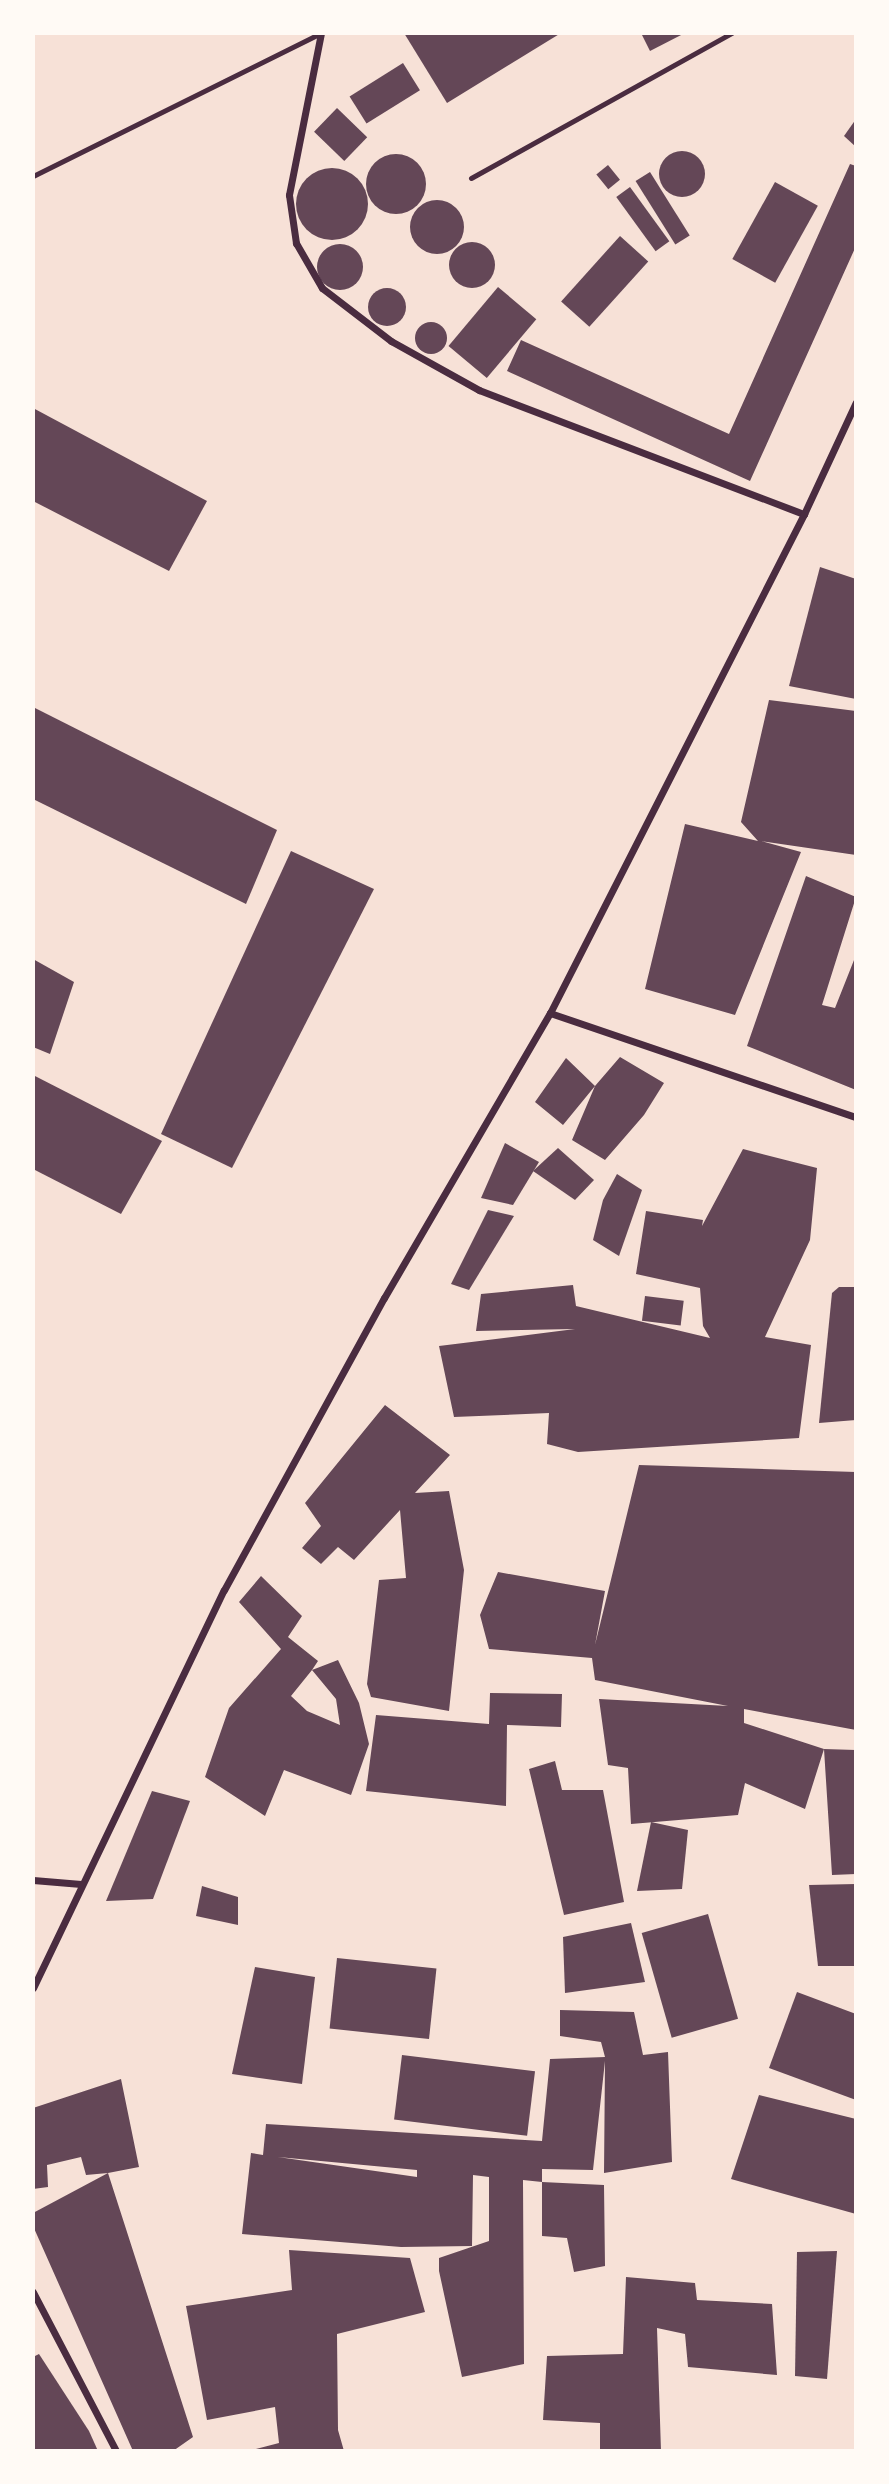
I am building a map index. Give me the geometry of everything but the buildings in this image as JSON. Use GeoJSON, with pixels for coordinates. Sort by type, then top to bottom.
{"type":"FeatureCollection","features":[{"type":"Feature","properties":{"kind":"street"},"geometry":{"type":"LineString","coordinates":[[321,33],[289,195],[296,243],[322,288],[391,341],[479,390],[804,514]]}},
{"type":"Feature","properties":{"kind":"street"},"geometry":{"type":"LineString","coordinates":[[33,1988],[224,1590],[384,1298],[550,1013],[804,514],[856,402]]}},
{"type":"Feature","properties":{"kind":"street"},"geometry":{"type":"LineString","coordinates":[[550,1013],[856,1117]]}},
{"type":"Feature","properties":{"kind":"street"},"geometry":{"type":"LineString","coordinates":[[33,1880],[81,1884]]}},
{"type":"Feature","properties":{"kind":"street"},"geometry":{"type":"LineString","coordinates":[[33,2292],[116,2451]]}},
{"type":"Feature","properties":{"kind":"lane"},"geometry":{"type":"LineString","coordinates":[[33,176],[321,33]]}},
{"type":"Feature","properties":{"kind":"lane"},"geometry":{"type":"LineString","coordinates":[[471,178],[732,33]]}}]}
